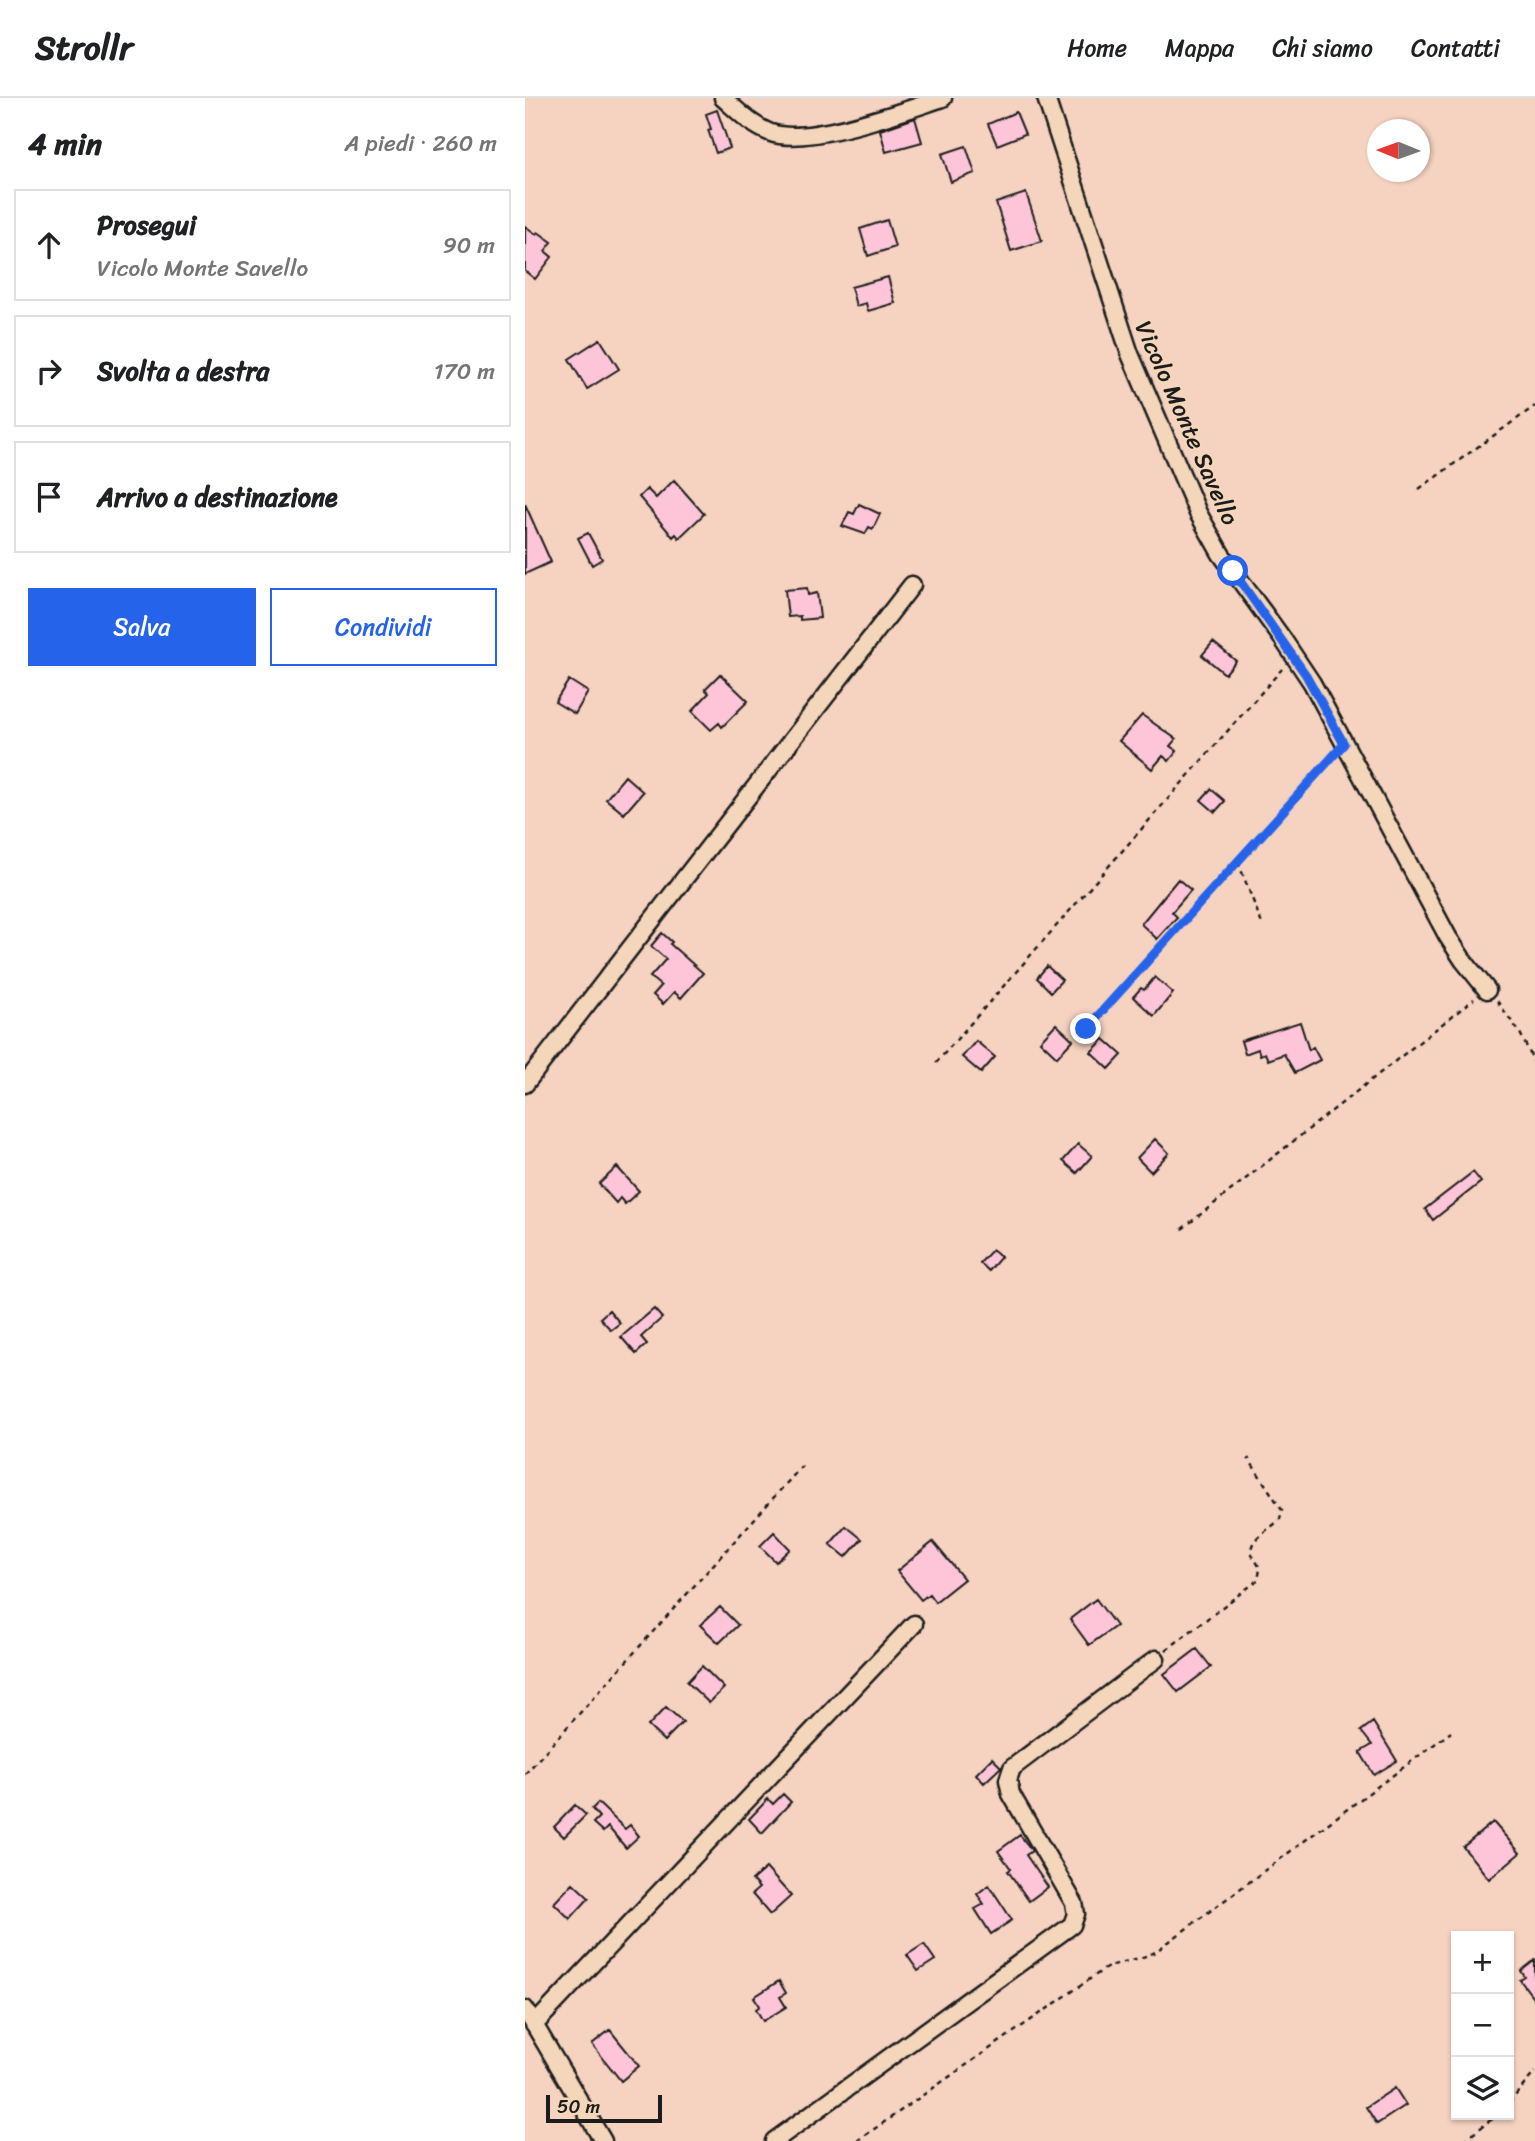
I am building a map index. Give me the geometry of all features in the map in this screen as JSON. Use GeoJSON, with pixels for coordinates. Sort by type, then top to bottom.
{"type":"FeatureCollection","features":[{"type":"Feature","properties":{"kind":"street"},"geometry":{"type":"LineString","coordinates":[[723,98],[760,128],[786,137],[828,131],[943,98]]}},
{"type":"Feature","properties":{"kind":"street","name":"Vicolo Monte Savello"},"geometry":{"type":"LineString","coordinates":[[1046,98],[1122,331],[1190,496],[1221,554],[1294,655],[1448,937],[1462,960],[1487,990]]}},
{"type":"Feature","properties":{"kind":"street"},"geometry":{"type":"LineString","coordinates":[[525,1083],[912,585]]}},
{"type":"Feature","properties":{"kind":"street"},"geometry":{"type":"LineString","coordinates":[[534,2025],[914,1623]]}},
{"type":"Feature","properties":{"kind":"street"},"geometry":{"type":"LineString","coordinates":[[774,2141],[1072,1925],[1076,1914],[1074,1903],[1011,1794],[1009,1774],[1012,1768],[1156,1659]]}},
{"type":"Feature","properties":{"kind":"street"},"geometry":{"type":"LineString","coordinates":[[525,2009],[603,2141]]}},
{"type":"Feature","properties":{"kind":"path"},"geometry":{"type":"LineString","coordinates":[[1419,489],[1535,406]]}},
{"type":"Feature","properties":{"kind":"path"},"geometry":{"type":"LineString","coordinates":[[936,1063],[1294,655]]}},
{"type":"Feature","properties":{"kind":"path"},"geometry":{"type":"LineString","coordinates":[[1086,1029],[1344,744]]}},
{"type":"Feature","properties":{"kind":"path"},"geometry":{"type":"LineString","coordinates":[[1238,861],[1262,924]]}},
{"type":"Feature","properties":{"kind":"path"},"geometry":{"type":"LineString","coordinates":[[1182,1229],[1487,990],[1516,1026],[1535,1063]]}},
{"type":"Feature","properties":{"kind":"path"},"geometry":{"type":"LineString","coordinates":[[1156,1659],[1258,1580],[1260,1569],[1252,1545],[1280,1519],[1282,1510],[1248,1458]]}},
{"type":"Feature","properties":{"kind":"path"},"geometry":{"type":"LineString","coordinates":[[525,1774],[802,1466]]}},
{"type":"Feature","properties":{"kind":"path"},"geometry":{"type":"LineString","coordinates":[[857,2141],[1107,1968],[1155,1952],[1451,1732]]}},
{"type":"Feature","properties":{"kind":"path"},"geometry":{"type":"LineString","coordinates":[[1514,2097],[1535,2072]]}},
{"type":"Feature","properties":{"kind":"path"},"geometry":{"type":"LineString","coordinates":[[1464,2141],[1491,2120]]}},
{"type":"Feature","properties":{"kind":"building"},"geometry":{"type":"Polygon","coordinates":[[[717,110],[730,148],[716,153],[706,114],[717,110]]]}},
{"type":"Feature","properties":{"kind":"building"},"geometry":{"type":"Polygon","coordinates":[[[1016,112],[1025,134],[997,145],[988,124],[1016,112]]]}},
{"type":"Feature","properties":{"kind":"building"},"geometry":{"type":"Polygon","coordinates":[[[915,118],[922,142],[886,152],[880,130],[915,118]]]}},
{"type":"Feature","properties":{"kind":"building"},"geometry":{"type":"Polygon","coordinates":[[[966,146],[975,173],[951,182],[942,154],[966,146]]]}},
{"type":"Feature","properties":{"kind":"building"},"geometry":{"type":"Polygon","coordinates":[[[1026,193],[1042,241],[1011,251],[996,203],[1026,193]]]}},
{"type":"Feature","properties":{"kind":"building"},"geometry":{"type":"Polygon","coordinates":[[[887,220],[895,247],[868,256],[860,229],[887,220]]]}},
{"type":"Feature","properties":{"kind":"building"},"geometry":{"type":"Polygon","coordinates":[[[525,226],[552,242],[545,251],[552,257],[535,279],[525,271],[525,226]]]}},
{"type":"Feature","properties":{"kind":"building"},"geometry":{"type":"Polygon","coordinates":[[[888,277],[895,303],[868,311],[866,303],[856,306],[851,287],[888,277]]]}},
{"type":"Feature","properties":{"kind":"building"},"geometry":{"type":"Polygon","coordinates":[[[600,339],[619,369],[587,389],[569,359],[600,339]]]}},
{"type":"Feature","properties":{"kind":"building"},"geometry":{"type":"Polygon","coordinates":[[[674,480],[704,514],[679,538],[676,534],[673,537],[639,497],[647,489],[656,498],[674,480]]]}},
{"type":"Feature","properties":{"kind":"building"},"geometry":{"type":"Polygon","coordinates":[[[525,504],[551,562],[525,574],[525,504]]]}},
{"type":"Feature","properties":{"kind":"building"},"geometry":{"type":"Polygon","coordinates":[[[859,504],[880,514],[873,529],[869,527],[865,534],[842,526],[849,512],[854,514],[859,504]]]}},
{"type":"Feature","properties":{"kind":"building"},"geometry":{"type":"Polygon","coordinates":[[[588,533],[602,559],[592,565],[578,538],[588,533]]]}},
{"type":"Feature","properties":{"kind":"building"},"geometry":{"type":"Polygon","coordinates":[[[807,588],[808,595],[817,593],[820,618],[800,620],[800,616],[788,617],[785,590],[807,588]]]}},
{"type":"Feature","properties":{"kind":"building"},"geometry":{"type":"Polygon","coordinates":[[[1213,642],[1236,661],[1225,674],[1202,655],[1213,642]]]}},
{"type":"Feature","properties":{"kind":"building"},"geometry":{"type":"Polygon","coordinates":[[[720,674],[748,701],[722,727],[719,723],[711,730],[692,711],[709,693],[705,689],[720,674]]]}},
{"type":"Feature","properties":{"kind":"building"},"geometry":{"type":"Polygon","coordinates":[[[569,680],[588,692],[575,714],[555,702],[569,680]]]}},
{"type":"Feature","properties":{"kind":"building"},"geometry":{"type":"Polygon","coordinates":[[[1142,715],[1176,739],[1170,746],[1177,751],[1169,761],[1163,756],[1152,769],[1119,741],[1142,715]]]}},
{"type":"Feature","properties":{"kind":"building"},"geometry":{"type":"Polygon","coordinates":[[[625,776],[643,792],[624,814],[606,799],[625,776]]]}},
{"type":"Feature","properties":{"kind":"building"},"geometry":{"type":"Polygon","coordinates":[[[1211,789],[1225,801],[1215,812],[1201,800],[1211,789]]]}},
{"type":"Feature","properties":{"kind":"building"},"geometry":{"type":"Polygon","coordinates":[[[1178,879],[1191,890],[1172,912],[1177,917],[1157,939],[1141,924],[1178,879]]]}},
{"type":"Feature","properties":{"kind":"building"},"geometry":{"type":"Polygon","coordinates":[[[662,933],[672,942],[670,944],[703,973],[681,998],[674,992],[663,1004],[653,995],[661,986],[650,977],[666,959],[651,946],[662,933]]]}},
{"type":"Feature","properties":{"kind":"building"},"geometry":{"type":"Polygon","coordinates":[[[1047,966],[1062,980],[1051,992],[1037,978],[1047,966]]]}},
{"type":"Feature","properties":{"kind":"building"},"geometry":{"type":"Polygon","coordinates":[[[1155,977],[1173,993],[1154,1016],[1133,997],[1141,988],[1144,990],[1155,977]]]}},
{"type":"Feature","properties":{"kind":"building"},"geometry":{"type":"Polygon","coordinates":[[[1300,1022],[1309,1050],[1313,1047],[1320,1060],[1295,1073],[1284,1054],[1268,1060],[1265,1053],[1260,1055],[1258,1049],[1245,1054],[1241,1041],[1300,1022]]]}},
{"type":"Feature","properties":{"kind":"building"},"geometry":{"type":"Polygon","coordinates":[[[1056,1024],[1073,1040],[1057,1057],[1040,1041],[1056,1024]]]}},
{"type":"Feature","properties":{"kind":"building"},"geometry":{"type":"Polygon","coordinates":[[[1104,1039],[1122,1055],[1109,1069],[1091,1052],[1104,1039]]]}},
{"type":"Feature","properties":{"kind":"building"},"geometry":{"type":"Polygon","coordinates":[[[976,1041],[995,1057],[981,1073],[962,1057],[976,1041]]]}},
{"type":"Feature","properties":{"kind":"building"},"geometry":{"type":"Polygon","coordinates":[[[1155,1139],[1169,1153],[1151,1172],[1137,1158],[1155,1139]]]}},
{"type":"Feature","properties":{"kind":"building"},"geometry":{"type":"Polygon","coordinates":[[[1078,1144],[1092,1156],[1077,1173],[1063,1161],[1078,1144]]]}},
{"type":"Feature","properties":{"kind":"building"},"geometry":{"type":"Polygon","coordinates":[[[617,1167],[639,1191],[625,1204],[620,1198],[616,1203],[599,1184],[617,1167]]]}},
{"type":"Feature","properties":{"kind":"building"},"geometry":{"type":"Polygon","coordinates":[[[1473,1172],[1481,1182],[1433,1220],[1425,1209],[1473,1172]]]}},
{"type":"Feature","properties":{"kind":"building"},"geometry":{"type":"Polygon","coordinates":[[[992,1250],[1001,1257],[989,1271],[980,1263],[992,1250]]]}},
{"type":"Feature","properties":{"kind":"building"},"geometry":{"type":"Polygon","coordinates":[[[654,1309],[662,1318],[641,1337],[647,1344],[636,1354],[621,1337],[654,1309]]]}},
{"type":"Feature","properties":{"kind":"building"},"geometry":{"type":"Polygon","coordinates":[[[609,1310],[620,1323],[611,1330],[600,1318],[609,1310]]]}},
{"type":"Feature","properties":{"kind":"building"},"geometry":{"type":"Polygon","coordinates":[[[846,1526],[862,1539],[846,1557],[830,1544],[846,1526]]]}},
{"type":"Feature","properties":{"kind":"building"},"geometry":{"type":"Polygon","coordinates":[[[774,1532],[790,1549],[776,1562],[760,1546],[774,1532]]]}},
{"type":"Feature","properties":{"kind":"building"},"geometry":{"type":"Polygon","coordinates":[[[933,1542],[964,1579],[935,1602],[929,1594],[921,1600],[897,1571],[933,1542]]]}},
{"type":"Feature","properties":{"kind":"building"},"geometry":{"type":"Polygon","coordinates":[[[1096,1599],[1116,1626],[1089,1645],[1070,1619],[1096,1599]]]}},
{"type":"Feature","properties":{"kind":"building"},"geometry":{"type":"Polygon","coordinates":[[[720,1607],[738,1625],[719,1643],[700,1625],[720,1607]]]}},
{"type":"Feature","properties":{"kind":"building"},"geometry":{"type":"Polygon","coordinates":[[[1197,1649],[1211,1667],[1178,1692],[1164,1674],[1197,1649]]]}},
{"type":"Feature","properties":{"kind":"building"},"geometry":{"type":"Polygon","coordinates":[[[702,1666],[724,1688],[709,1703],[687,1682],[702,1666]]]}},
{"type":"Feature","properties":{"kind":"building"},"geometry":{"type":"Polygon","coordinates":[[[666,1707],[683,1722],[664,1741],[648,1726],[666,1707]]]}},
{"type":"Feature","properties":{"kind":"building"},"geometry":{"type":"Polygon","coordinates":[[[1373,1722],[1397,1761],[1374,1775],[1360,1752],[1372,1745],[1361,1731],[1373,1722]]]}},
{"type":"Feature","properties":{"kind":"building"},"geometry":{"type":"Polygon","coordinates":[[[992,1758],[1001,1767],[984,1783],[976,1774],[992,1758]]]}},
{"type":"Feature","properties":{"kind":"building"},"geometry":{"type":"Polygon","coordinates":[[[783,1794],[791,1802],[762,1833],[749,1819],[768,1799],[773,1804],[783,1794]]]}},
{"type":"Feature","properties":{"kind":"building"},"geometry":{"type":"Polygon","coordinates":[[[598,1803],[625,1829],[630,1825],[639,1836],[626,1848],[608,1827],[603,1832],[593,1823],[599,1817],[592,1809],[598,1803]]]}},
{"type":"Feature","properties":{"kind":"building"},"geometry":{"type":"Polygon","coordinates":[[[575,1805],[586,1815],[564,1837],[554,1827],[575,1805]]]}},
{"type":"Feature","properties":{"kind":"building"},"geometry":{"type":"Polygon","coordinates":[[[1493,1822],[1520,1853],[1489,1879],[1463,1847],[1493,1822]]]}},
{"type":"Feature","properties":{"kind":"building"},"geometry":{"type":"Polygon","coordinates":[[[1020,1835],[1032,1851],[1026,1855],[1048,1887],[1029,1901],[998,1851],[1020,1835]]]}},
{"type":"Feature","properties":{"kind":"building"},"geometry":{"type":"Polygon","coordinates":[[[766,1868],[791,1896],[770,1915],[752,1894],[759,1888],[752,1880],[766,1868]]]}},
{"type":"Feature","properties":{"kind":"building"},"geometry":{"type":"Polygon","coordinates":[[[573,1883],[589,1898],[570,1919],[554,1903],[573,1883]]]}},
{"type":"Feature","properties":{"kind":"building"},"geometry":{"type":"Polygon","coordinates":[[[989,1885],[1012,1920],[991,1934],[975,1909],[984,1904],[977,1894],[989,1885]]]}},
{"type":"Feature","properties":{"kind":"building"},"geometry":{"type":"Polygon","coordinates":[[[924,1944],[935,1960],[918,1971],[907,1955],[924,1944]]]}},
{"type":"Feature","properties":{"kind":"building"},"geometry":{"type":"Polygon","coordinates":[[[1535,1960],[1535,2000],[1520,1980],[1525,1977],[1521,1971],[1535,1960]]]}},
{"type":"Feature","properties":{"kind":"building"},"geometry":{"type":"Polygon","coordinates":[[[779,1981],[786,1993],[780,1997],[786,2007],[763,2021],[756,2009],[760,2006],[754,1997],[779,1981]]]}},
{"type":"Feature","properties":{"kind":"building"},"geometry":{"type":"Polygon","coordinates":[[[610,2030],[639,2066],[621,2081],[592,2044],[610,2030]]]}},
{"type":"Feature","properties":{"kind":"building"},"geometry":{"type":"Polygon","coordinates":[[[1395,2088],[1406,2105],[1377,2124],[1366,2107],[1395,2088]]]}},
{"type":"Feature","properties":{"kind":"route"},"geometry":{"type":"LineString","coordinates":[[1086,1029],[1344,744],[1306,675],[1233,571]]}}]}
